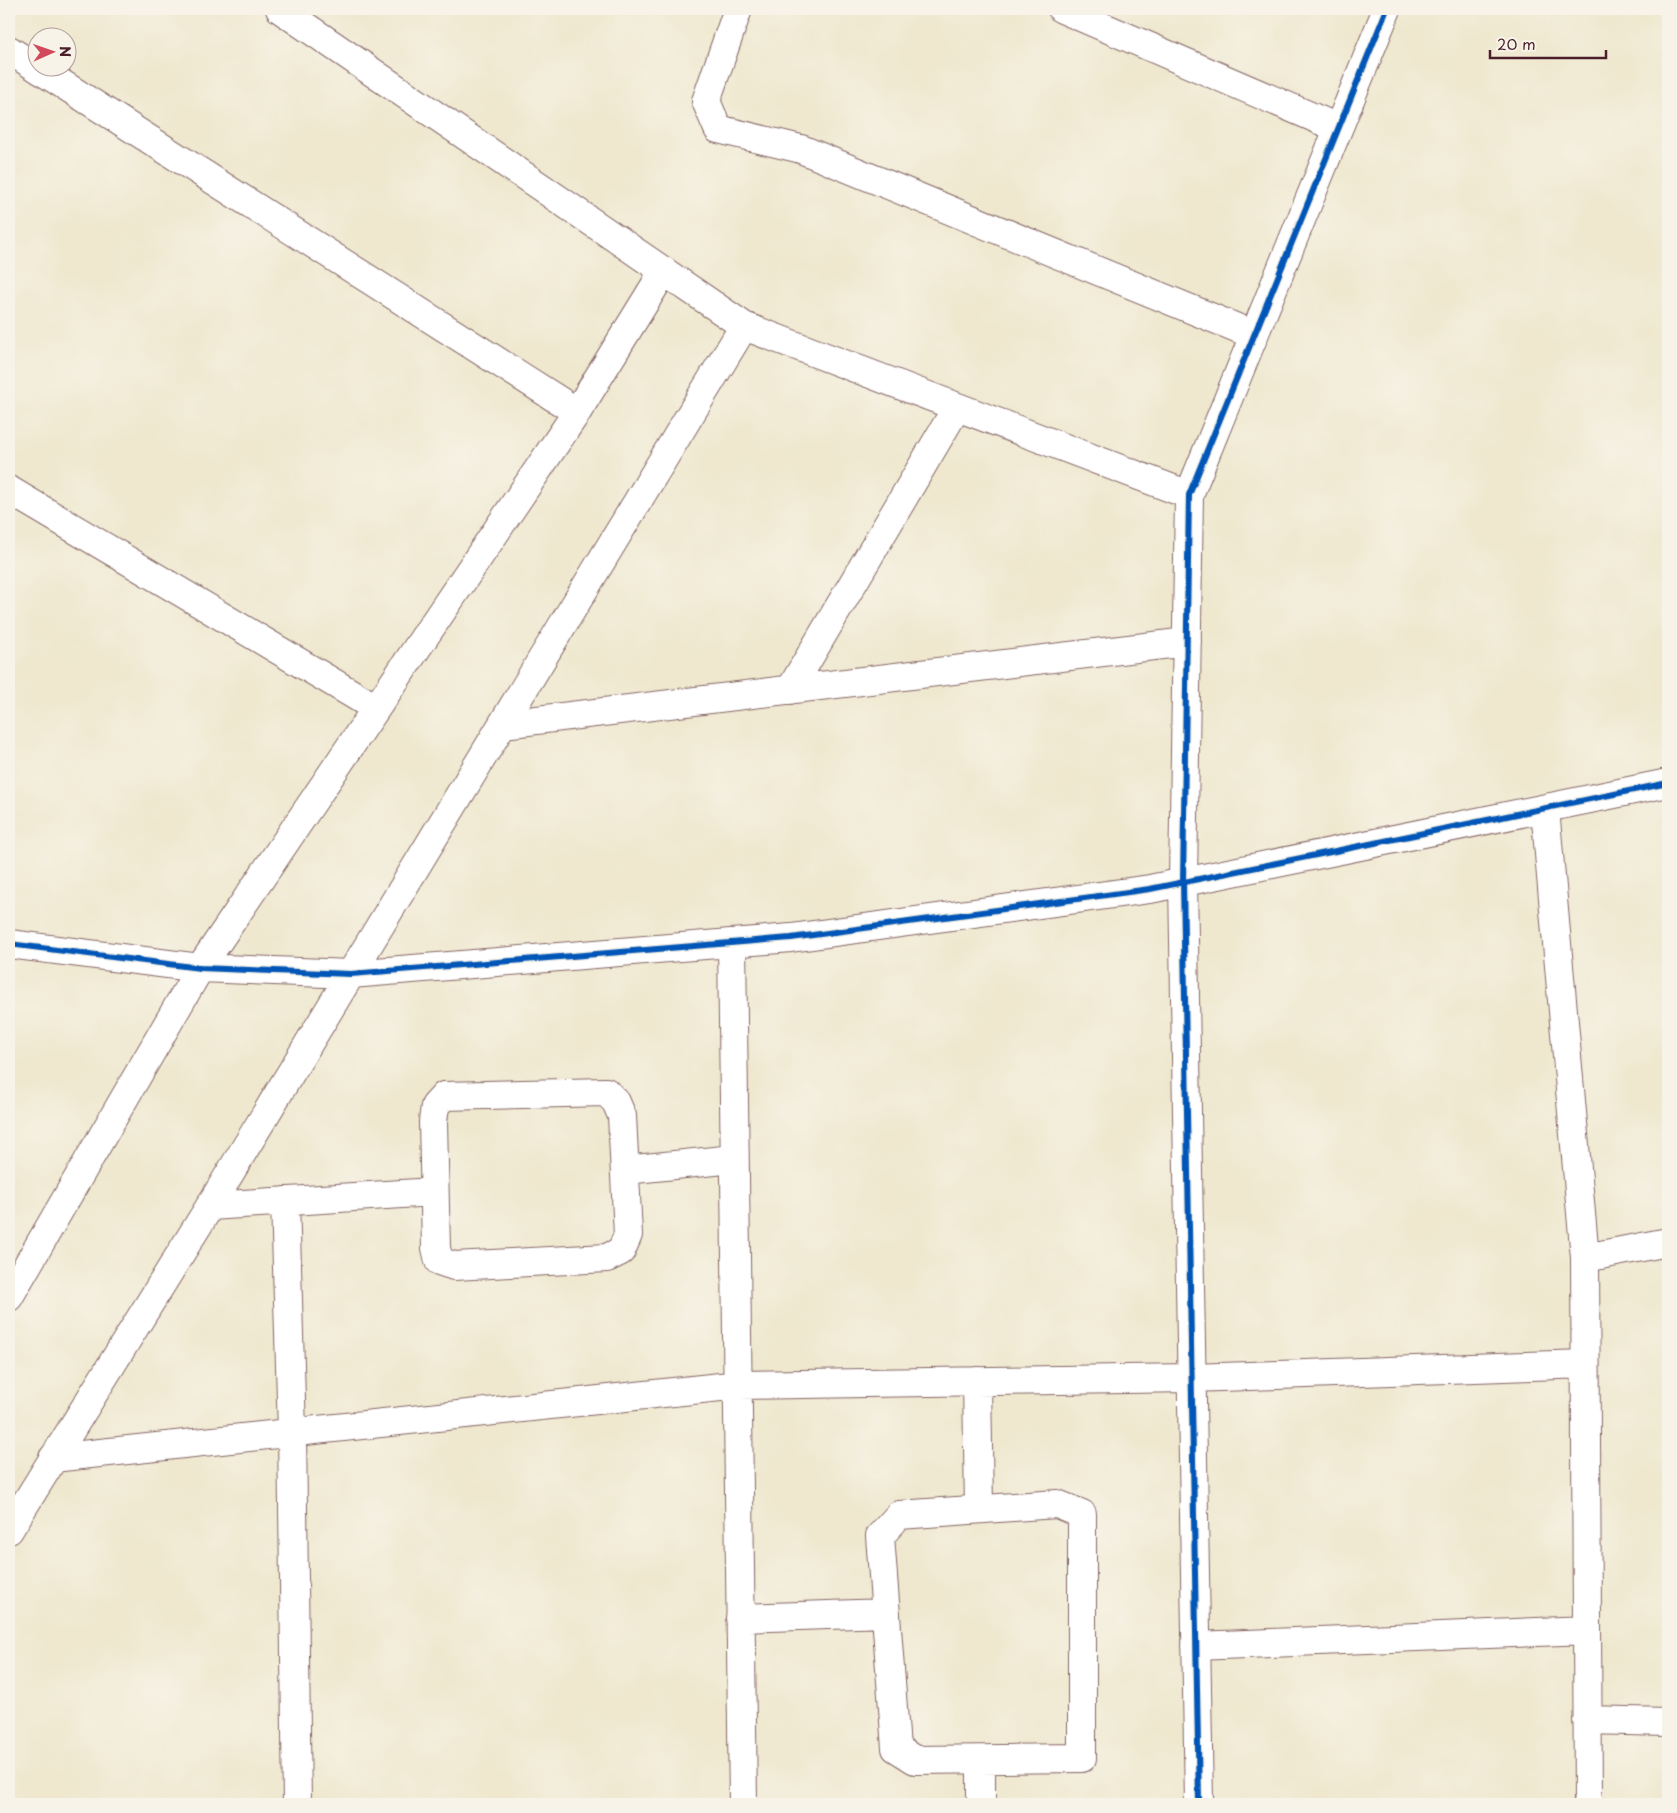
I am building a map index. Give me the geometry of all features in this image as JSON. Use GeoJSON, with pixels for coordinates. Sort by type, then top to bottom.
{"type":"FeatureCollection","features":[{"type":"Feature","properties":{"kind":"street"},"geometry":{"type":"LineString","coordinates":[[280,9],[744,326],[1189,495]]}},
{"type":"Feature","properties":{"kind":"street"},"geometry":{"type":"LineString","coordinates":[[738,9],[706,101],[718,129],[801,149],[1254,335]]}},
{"type":"Feature","properties":{"kind":"street"},"geometry":{"type":"LineString","coordinates":[[1062,9],[1338,128]]}},
{"type":"Feature","properties":{"kind":"street"},"geometry":{"type":"LineString","coordinates":[[1199,1804],[1183,882],[1189,495],[1387,9]]}},
{"type":"Feature","properties":{"kind":"street"},"geometry":{"type":"LineString","coordinates":[[9,50],[577,412]]}},
{"type":"Feature","properties":{"kind":"street"},"geometry":{"type":"LineString","coordinates":[[9,1297],[200,968],[577,412],[664,271]]}},
{"type":"Feature","properties":{"kind":"street"},"geometry":{"type":"LineString","coordinates":[[9,1530],[210,1206],[744,326]]}},
{"type":"Feature","properties":{"kind":"street"},"geometry":{"type":"LineString","coordinates":[[790,690],[957,407]]}},
{"type":"Feature","properties":{"kind":"street"},"geometry":{"type":"LineString","coordinates":[[9,490],[376,708]]}},
{"type":"Feature","properties":{"kind":"street"},"geometry":{"type":"LineString","coordinates":[[503,724],[1187,642]]}},
{"type":"Feature","properties":{"kind":"street"},"geometry":{"type":"LineString","coordinates":[[9,944],[200,968],[351,974],[791,938],[1183,882],[1668,783]]}},
{"type":"Feature","properties":{"kind":"street"},"geometry":{"type":"LineString","coordinates":[[1545,809],[1585,1258],[1588,1804]]}},
{"type":"Feature","properties":{"kind":"street"},"geometry":{"type":"LineString","coordinates":[[732,943],[743,1804]]}},
{"type":"Feature","properties":{"kind":"street"},"geometry":{"type":"LineString","coordinates":[[606,1092],[616,1102],[622,1116],[625,1170],[628,1235],[621,1251],[607,1258],[454,1266],[440,1261],[436,1248],[433,1122],[435,1106],[444,1096],[606,1092]]}},
{"type":"Feature","properties":{"kind":"street"},"geometry":{"type":"LineString","coordinates":[[625,1170],[734,1159]]}},
{"type":"Feature","properties":{"kind":"street"},"geometry":{"type":"LineString","coordinates":[[210,1206],[434,1192]]}},
{"type":"Feature","properties":{"kind":"street"},"geometry":{"type":"LineString","coordinates":[[285,1201],[292,1432],[298,1804]]}},
{"type":"Feature","properties":{"kind":"street"},"geometry":{"type":"LineString","coordinates":[[1585,1258],[1668,1242]]}},
{"type":"Feature","properties":{"kind":"street"},"geometry":{"type":"LineString","coordinates":[[54,1458],[738,1385],[1191,1378],[1585,1364]]}},
{"type":"Feature","properties":{"kind":"street"},"geometry":{"type":"LineString","coordinates":[[977,1381],[979,1509]]}},
{"type":"Feature","properties":{"kind":"street"},"geometry":{"type":"LineString","coordinates":[[1058,1504],[1082,1514],[1082,1758],[915,1760],[896,1748],[886,1613],[880,1536],[898,1515],[1058,1504]]}},
{"type":"Feature","properties":{"kind":"street"},"geometry":{"type":"LineString","coordinates":[[740,1618],[886,1613]]}},
{"type":"Feature","properties":{"kind":"street"},"geometry":{"type":"LineString","coordinates":[[1196,1646],[1587,1630]]}},
{"type":"Feature","properties":{"kind":"street"},"geometry":{"type":"LineString","coordinates":[[1588,1720],[1668,1722]]}},
{"type":"Feature","properties":{"kind":"street"},"geometry":{"type":"LineString","coordinates":[[981,1760],[981,1804]]}},
{"type":"Feature","properties":{"kind":"cycle path"},"geometry":{"type":"LineString","coordinates":[[1199,1804],[1183,882],[1189,495],[1387,9]]}},
{"type":"Feature","properties":{"kind":"cycle path"},"geometry":{"type":"LineString","coordinates":[[9,944],[200,968],[351,974],[791,938],[1150,889],[1668,783]]}}]}
